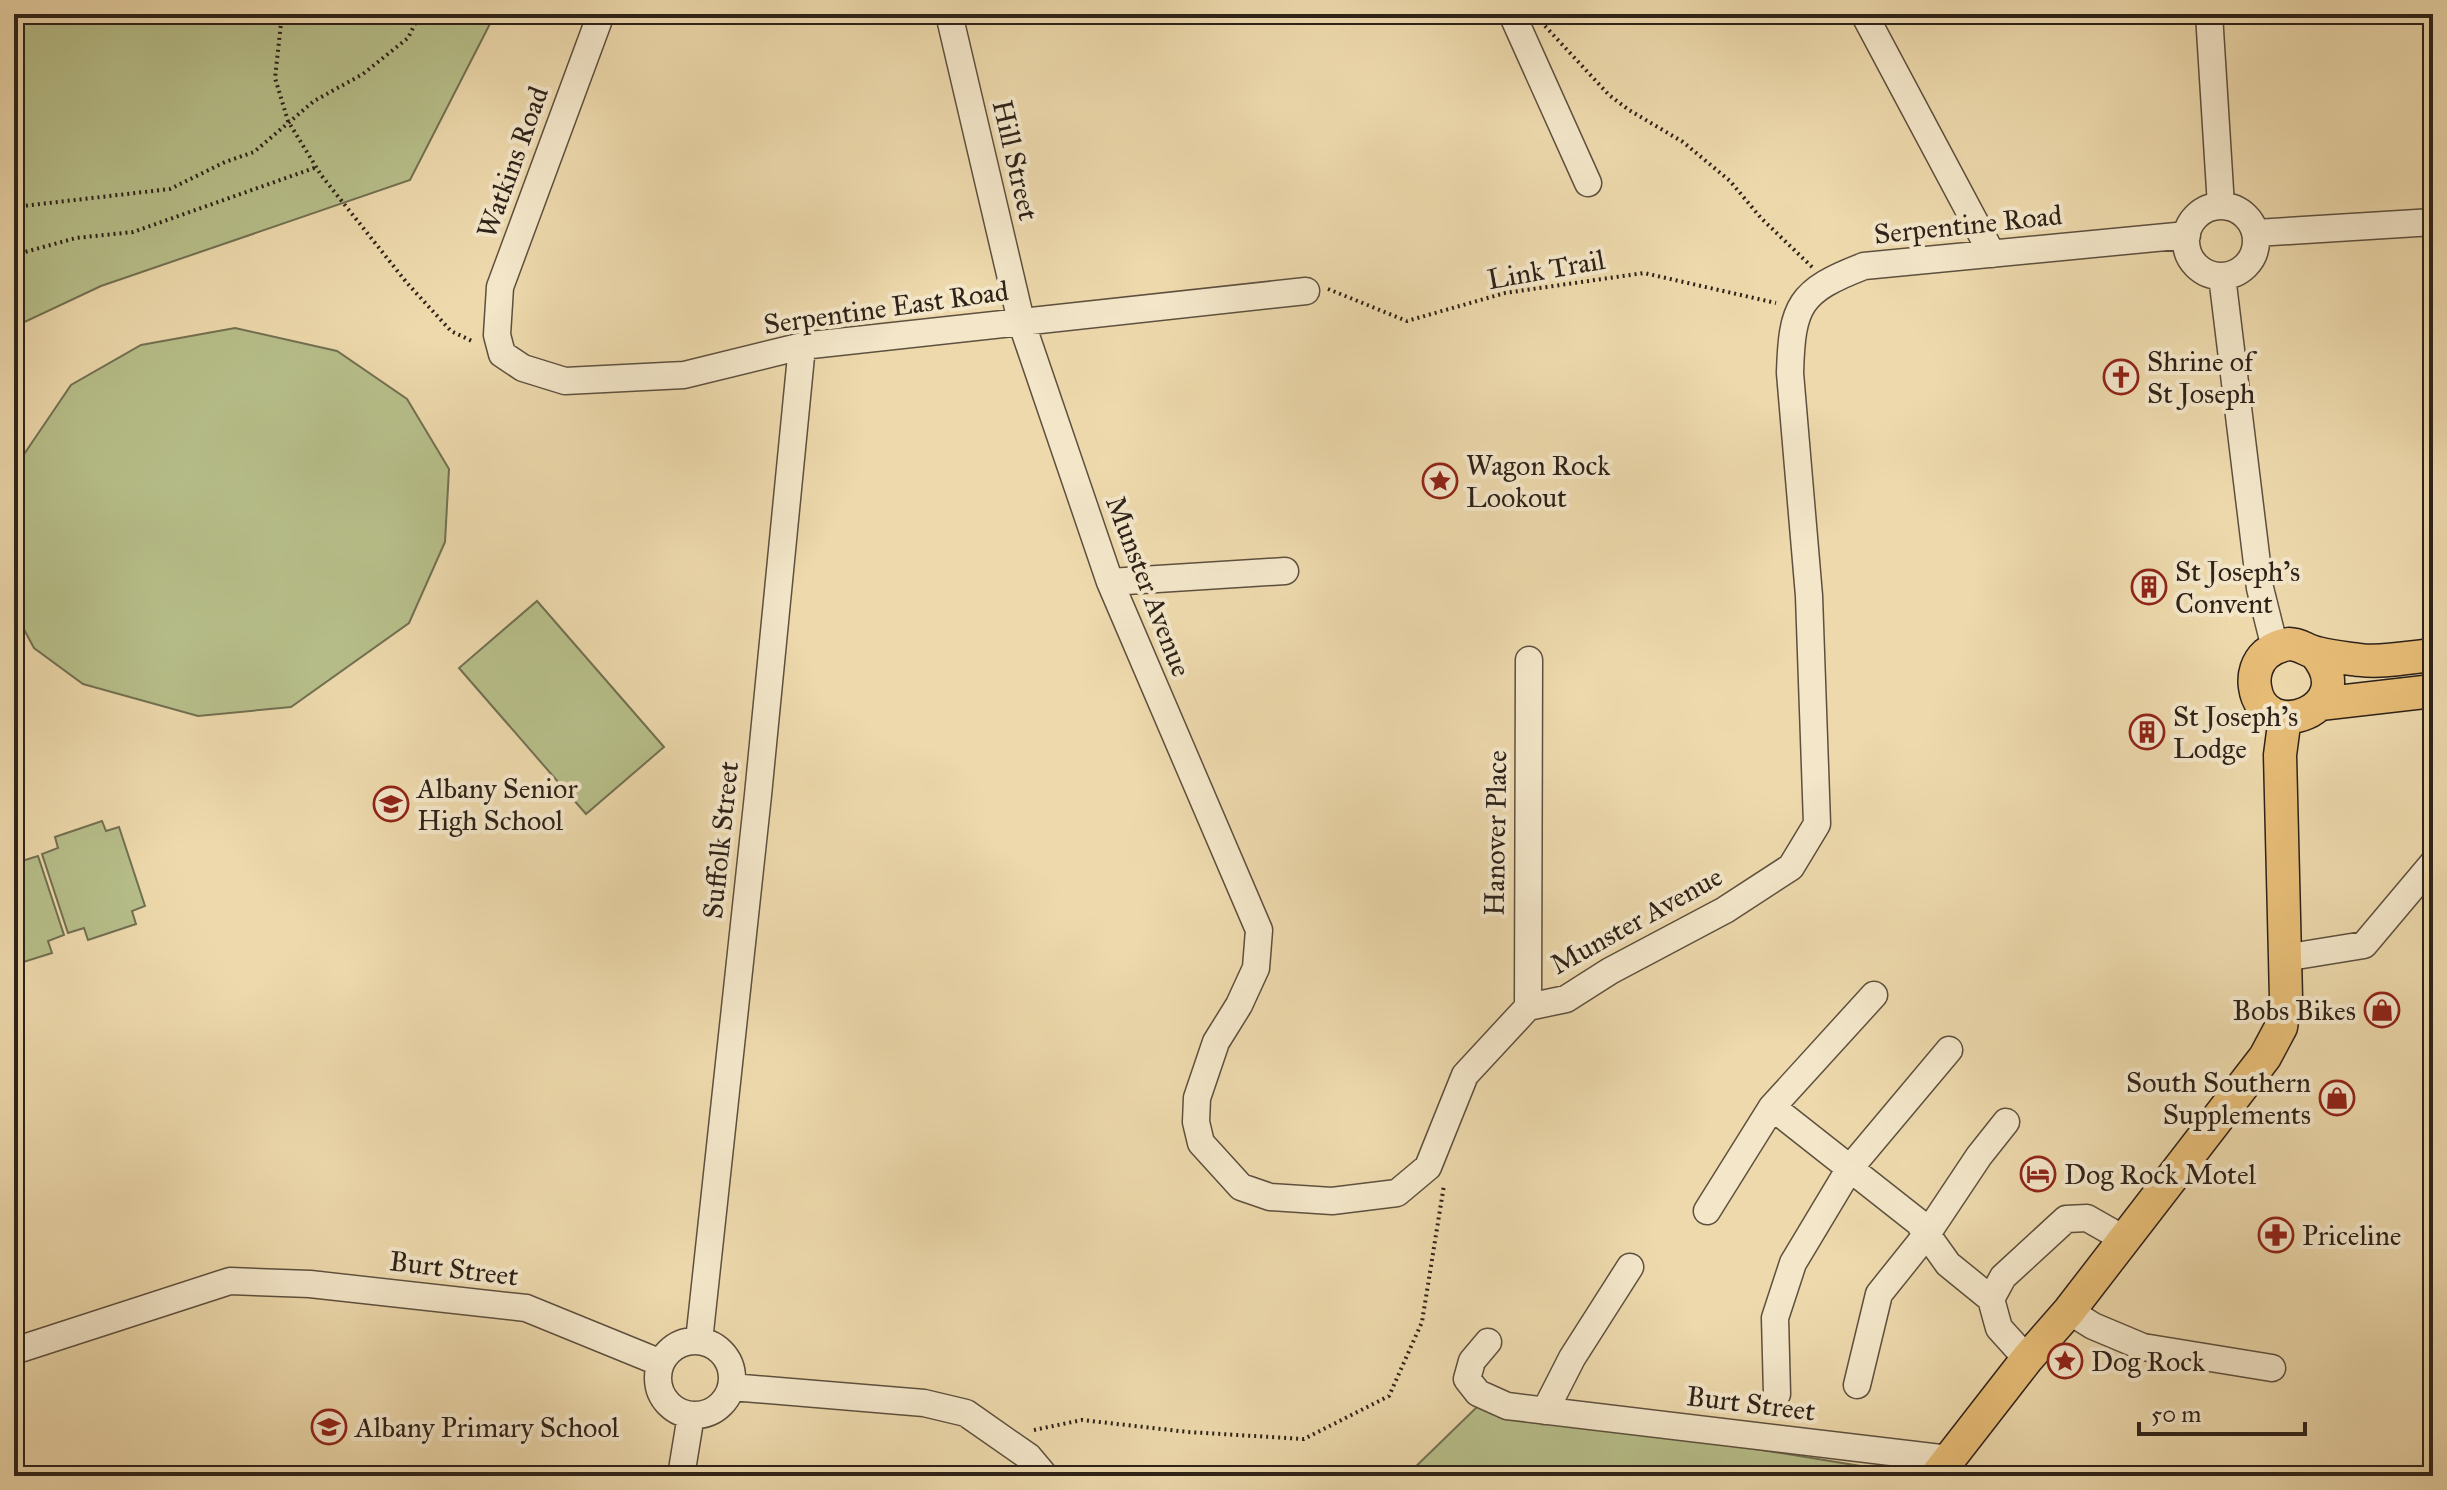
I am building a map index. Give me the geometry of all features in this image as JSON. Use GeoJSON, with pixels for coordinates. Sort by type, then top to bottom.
{"type":"FeatureCollection","features":[{"type":"Feature","properties":{"kind":"main road"},"geometry":{"type":"LineString","coordinates":[[2315,653],[2322,662],[2328,683],[2320,704],[2298,717],[2272,713],[2262,704],[2254,680],[2257,666],[2275,648],[2289,644],[2303,646],[2315,653],[2365,661],[2433,655]]}},
{"type":"Feature","properties":{"kind":"main road"},"geometry":{"type":"LineString","coordinates":[[2320,704],[2433,691]]}},
{"type":"Feature","properties":{"kind":"main road"},"geometry":{"type":"LineString","coordinates":[[1942,1467],[2069,1311],[2265,1057],[2281,1027],[2286,998],[2280,755],[2285,717]]}},
{"type":"Feature","properties":{"kind":"street","name":"Watkins Road"},"geometry":{"type":"LineString","coordinates":[[499,345],[500,287],[601,14]]}},
{"type":"Feature","properties":{"kind":"street","name":"Hill Street"},"geometry":{"type":"LineString","coordinates":[[949,14],[1021,321]]}},
{"type":"Feature","properties":{"kind":"street"},"geometry":{"type":"LineString","coordinates":[[1864,14],[1992,254]]}},
{"type":"Feature","properties":{"kind":"street"},"geometry":{"type":"LineString","coordinates":[[2209,14],[2221,206]]}},
{"type":"Feature","properties":{"kind":"street"},"geometry":{"type":"LineString","coordinates":[[1514,17],[1588,183]]}},
{"type":"Feature","properties":{"kind":"street"},"geometry":{"type":"LineString","coordinates":[[2221,206],[2242,213],[2256,233],[2253,258],[2234,274],[2222,276],[2210,274],[2191,259],[2187,248],[2187,235],[2198,215],[2209,208],[2221,206]]}},
{"type":"Feature","properties":{"kind":"street"},"geometry":{"type":"LineString","coordinates":[[2256,233],[2433,222]]}},
{"type":"Feature","properties":{"kind":"street","name":"Serpentine Road"},"geometry":{"type":"LineString","coordinates":[[1798,308],[1826,280],[1864,266],[2187,235]]}},
{"type":"Feature","properties":{"kind":"street"},"geometry":{"type":"LineString","coordinates":[[2222,276],[2260,588],[2275,648]]}},
{"type":"Feature","properties":{"kind":"street","name":"Serpentine East Road"},"geometry":{"type":"LineString","coordinates":[[499,345],[523,368],[565,381],[684,375],[802,346],[1306,291]]}},
{"type":"Feature","properties":{"kind":"street","name":"Munster Avenue"},"geometry":{"type":"LineString","coordinates":[[1021,321],[1110,582],[1259,930],[1256,968],[1239,1005],[1216,1042],[1197,1098],[1196,1122],[1201,1143],[1241,1187],[1270,1197],[1332,1201],[1397,1193],[1428,1167],[1465,1075],[1528,1007],[1566,999],[1610,971],[1725,910],[1791,867],[1817,824],[1809,596],[1790,373],[1791,336],[1798,308]]}},
{"type":"Feature","properties":{"kind":"street","name":"Suffolk Street"},"geometry":{"type":"LineString","coordinates":[[699,1341],[758,795],[802,346]]}},
{"type":"Feature","properties":{"kind":"street"},"geometry":{"type":"LineString","coordinates":[[1110,582],[1285,571]]}},
{"type":"Feature","properties":{"kind":"street","name":"Hanover Place"},"geometry":{"type":"LineString","coordinates":[[1528,1007],[1529,660]]}},
{"type":"Feature","properties":{"kind":"street"},"geometry":{"type":"LineString","coordinates":[[2284,958],[2364,945],[2433,863]]}},
{"type":"Feature","properties":{"kind":"street"},"geometry":{"type":"LineString","coordinates":[[1707,1211],[1772,1107],[1874,995]]}},
{"type":"Feature","properties":{"kind":"street"},"geometry":{"type":"LineString","coordinates":[[1777,1394],[1775,1318],[1793,1263],[1850,1168],[1949,1050]]}},
{"type":"Feature","properties":{"kind":"street"},"geometry":{"type":"LineString","coordinates":[[1772,1107],[1918,1222],[1948,1264],[1991,1299],[1999,1328],[2027,1359]]}},
{"type":"Feature","properties":{"kind":"street"},"geometry":{"type":"LineString","coordinates":[[1857,1385],[1879,1294],[1927,1234],[1979,1156],[2006,1122]]}},
{"type":"Feature","properties":{"kind":"street"},"geometry":{"type":"LineString","coordinates":[[1991,1299],[2003,1277],[2066,1219],[2087,1218],[2124,1239]]}},
{"type":"Feature","properties":{"kind":"street"},"geometry":{"type":"LineString","coordinates":[[1545,1411],[1572,1358],[1630,1267]]}},
{"type":"Feature","properties":{"kind":"street","name":"Burt Street"},"geometry":{"type":"LineString","coordinates":[[14,1351],[230,1281],[310,1284],[526,1308],[661,1363]]}},
{"type":"Feature","properties":{"kind":"street"},"geometry":{"type":"LineString","coordinates":[[2069,1311],[2093,1326],[2143,1347],[2272,1368]]}},
{"type":"Feature","properties":{"kind":"street"},"geometry":{"type":"LineString","coordinates":[[699,1341],[722,1352],[729,1362],[732,1375],[727,1397],[711,1411],[691,1415],[670,1405],[663,1396],[658,1374],[661,1363],[676,1346],[699,1341]]}},
{"type":"Feature","properties":{"kind":"street","name":"Burt Street"},"geometry":{"type":"LineString","coordinates":[[1488,1342],[1472,1361],[1467,1379],[1478,1393],[1507,1406],[1942,1467]]}},
{"type":"Feature","properties":{"kind":"street"},"geometry":{"type":"LineString","coordinates":[[731,1387],[924,1403],[966,1413],[1029,1457],[1045,1476]]}},
{"type":"Feature","properties":{"kind":"street"},"geometry":{"type":"LineString","coordinates":[[681,1476],[691,1415]]}},
{"type":"Feature","properties":{"kind":"path"},"geometry":{"type":"LineString","coordinates":[[282,14],[275,78],[288,121],[317,167],[407,283],[451,331],[499,345]]}},
{"type":"Feature","properties":{"kind":"path"},"geometry":{"type":"LineString","coordinates":[[14,207],[170,189],[225,162],[254,152],[314,101],[363,74],[408,38],[420,14]]}},
{"type":"Feature","properties":{"kind":"path"},"geometry":{"type":"LineString","coordinates":[[1514,17],[1547,26],[1609,95],[1683,142],[1730,181],[1761,218],[1826,280]]}},
{"type":"Feature","properties":{"kind":"path"},"geometry":{"type":"LineString","coordinates":[[14,255],[76,238],[133,232],[317,167]]}},
{"type":"Feature","properties":{"kind":"path","name":"Link Trail"},"geometry":{"type":"LineString","coordinates":[[1306,291],[1324,288],[1407,321],[1505,293],[1644,273],[1798,308]]}},
{"type":"Feature","properties":{"kind":"path"},"geometry":{"type":"LineString","coordinates":[[1000,1437],[1082,1420],[1188,1432],[1304,1439],[1389,1396],[1422,1322],[1445,1191],[1436,1144]]}},
{"type":"Feature","properties":{"kind":"green space"},"geometry":{"type":"Polygon","coordinates":[[[14,14],[495,14],[410,180],[101,286],[14,327],[14,14]]]}},
{"type":"Feature","properties":{"kind":"green space"},"geometry":{"type":"Polygon","coordinates":[[[235,328],[337,351],[407,399],[449,469],[445,542],[409,623],[291,707],[198,716],[83,684],[34,648],[14,611],[14,469],[71,385],[141,345],[235,328]]]}},
{"type":"Feature","properties":{"kind":"green space"},"geometry":{"type":"Polygon","coordinates":[[[537,601],[664,747],[586,814],[459,668],[537,601]]]}},
{"type":"Feature","properties":{"kind":"green space"},"geometry":{"type":"Polygon","coordinates":[[[102,821],[106,831],[119,827],[145,906],[132,911],[136,924],[88,940],[84,928],[68,933],[42,854],[58,848],[55,837],[102,821]]]}},
{"type":"Feature","properties":{"kind":"green space"},"geometry":{"type":"Polygon","coordinates":[[[18,850],[22,861],[38,856],[64,935],[48,941],[52,953],[14,965],[14,851],[18,850]]]}},
{"type":"Feature","properties":{"kind":"green space"},"geometry":{"type":"Polygon","coordinates":[[[1480,1404],[1885,1470],[1880,1476],[1406,1476],[1480,1404]]]}},
{"type":"Feature","properties":{"kind":"place","name":"Shrine of St Joseph"},"geometry":{"type":"Point","coordinates":[2121,377]}},
{"type":"Feature","properties":{"kind":"place","name":"Wagon Rock Lookout"},"geometry":{"type":"Point","coordinates":[1440,481]}},
{"type":"Feature","properties":{"kind":"place","name":"St Joseph's Convent"},"geometry":{"type":"Point","coordinates":[2149,587]}},
{"type":"Feature","properties":{"kind":"place","name":"St Joseph's Lodge"},"geometry":{"type":"Point","coordinates":[2147,732]}},
{"type":"Feature","properties":{"kind":"place","name":"Albany Senior High School"},"geometry":{"type":"Point","coordinates":[391,804]}},
{"type":"Feature","properties":{"kind":"place","name":"Bobs Bikes"},"geometry":{"type":"Point","coordinates":[2382,1010]}},
{"type":"Feature","properties":{"kind":"place","name":"South Southern Supplements"},"geometry":{"type":"Point","coordinates":[2337,1098]}},
{"type":"Feature","properties":{"kind":"place","name":"Dog Rock Motel"},"geometry":{"type":"Point","coordinates":[2038,1174]}},
{"type":"Feature","properties":{"kind":"place","name":"Priceline"},"geometry":{"type":"Point","coordinates":[2276,1235]}},
{"type":"Feature","properties":{"kind":"place","name":"Dog Rock"},"geometry":{"type":"Point","coordinates":[2065,1361]}},
{"type":"Feature","properties":{"kind":"place","name":"Albany Primary School"},"geometry":{"type":"Point","coordinates":[329,1427]}}]}
